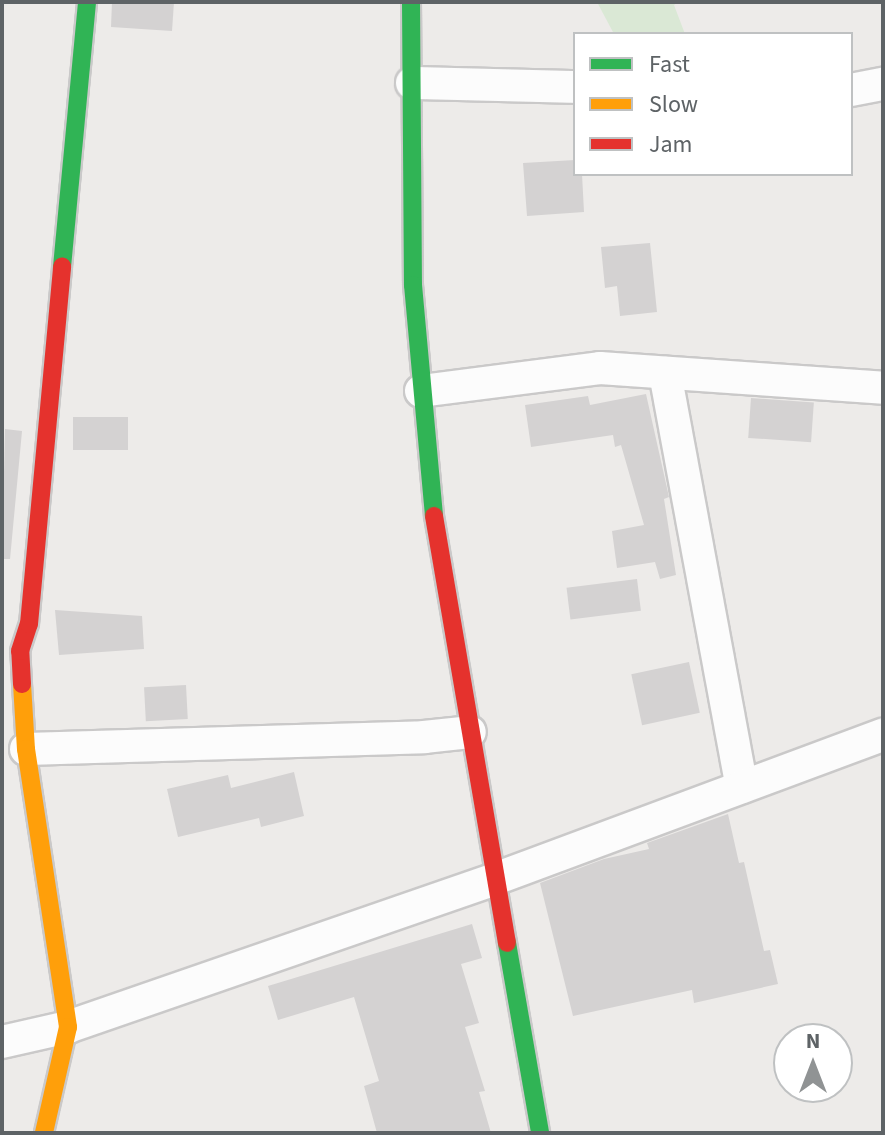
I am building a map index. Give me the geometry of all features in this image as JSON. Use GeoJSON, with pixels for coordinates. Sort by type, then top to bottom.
{"type":"FeatureCollection","features":[{"type":"Feature","properties":{"kind":"street"},"geometry":{"type":"LineString","coordinates":[[44,1133],[68,1027],[11,650],[29,624],[87,2]]}},
{"type":"Feature","properties":{"kind":"street"},"geometry":{"type":"LineString","coordinates":[[411,2],[413,285],[434,518],[540,1133]]}},
{"type":"Feature","properties":{"kind":"street"},"geometry":{"type":"LineString","coordinates":[[412,83],[573,87]]}},
{"type":"Feature","properties":{"kind":"street"},"geometry":{"type":"LineString","coordinates":[[853,90],[883,84]]}},
{"type":"Feature","properties":{"kind":"street"},"geometry":{"type":"LineString","coordinates":[[421,391],[600,368],[883,388]]}},
{"type":"Feature","properties":{"kind":"street"},"geometry":{"type":"LineString","coordinates":[[665,373],[742,787]]}},
{"type":"Feature","properties":{"kind":"street"},"geometry":{"type":"LineString","coordinates":[[26,749],[424,737],[470,732]]}},
{"type":"Feature","properties":{"kind":"street"},"geometry":{"type":"LineString","coordinates":[[2,1042],[68,1027],[495,879],[883,735]]}},
{"type":"Feature","properties":{"kind":"green space"},"geometry":{"type":"Polygon","coordinates":[[[597,2],[678,2],[674,5],[684,32],[613,32],[597,2]]]}},
{"type":"Feature","properties":{"kind":"building"},"geometry":{"type":"Polygon","coordinates":[[[112,2],[174,2],[172,31],[111,27],[112,2]]]}},
{"type":"Feature","properties":{"kind":"building"},"geometry":{"type":"Polygon","coordinates":[[[573,160],[573,176],[582,176],[584,212],[527,216],[523,163],[573,160]]]}},
{"type":"Feature","properties":{"kind":"building"},"geometry":{"type":"Polygon","coordinates":[[[650,243],[657,312],[620,316],[617,286],[605,288],[601,247],[650,243]]]}},
{"type":"Feature","properties":{"kind":"building"},"geometry":{"type":"Polygon","coordinates":[[[646,394],[669,497],[664,499],[676,575],[660,579],[655,562],[617,568],[612,531],[644,525],[621,445],[615,447],[613,435],[531,447],[525,405],[588,396],[590,405],[646,394]]]}},
{"type":"Feature","properties":{"kind":"building"},"geometry":{"type":"Polygon","coordinates":[[[751,398],[814,402],[811,442],[748,438],[751,398]]]}},
{"type":"Feature","properties":{"kind":"building"},"geometry":{"type":"Polygon","coordinates":[[[73,417],[128,417],[128,450],[73,450],[73,417]]]}},
{"type":"Feature","properties":{"kind":"building"},"geometry":{"type":"Polygon","coordinates":[[[5,429],[22,431],[10,559],[2,559],[5,429]]]}},
{"type":"Feature","properties":{"kind":"building"},"geometry":{"type":"Polygon","coordinates":[[[637,579],[641,611],[570,619],[567,588],[637,579]]]}},
{"type":"Feature","properties":{"kind":"building"},"geometry":{"type":"Polygon","coordinates":[[[55,610],[142,616],[144,649],[59,655],[55,610]]]}},
{"type":"Feature","properties":{"kind":"building"},"geometry":{"type":"Polygon","coordinates":[[[689,662],[700,713],[642,725],[631,674],[689,662]]]}},
{"type":"Feature","properties":{"kind":"building"},"geometry":{"type":"Polygon","coordinates":[[[186,685],[188,719],[146,721],[144,687],[186,685]]]}},
{"type":"Feature","properties":{"kind":"building"},"geometry":{"type":"Polygon","coordinates":[[[294,772],[304,816],[261,827],[259,818],[178,837],[167,789],[228,775],[231,788],[294,772]]]}},
{"type":"Feature","properties":{"kind":"building"},"geometry":{"type":"Polygon","coordinates":[[[728,814],[739,863],[744,862],[764,951],[770,950],[778,984],[694,1003],[692,990],[573,1016],[540,883],[604,859],[649,849],[647,843],[728,814]]]}},
{"type":"Feature","properties":{"kind":"building"},"geometry":{"type":"Polygon","coordinates":[[[472,924],[482,958],[461,964],[479,1023],[465,1027],[485,1091],[479,1092],[491,1133],[377,1133],[364,1086],[379,1081],[354,997],[278,1020],[268,986],[472,924]]]}},
{"type":"Feature","properties":{"kind":"traffic: fast"},"geometry":{"type":"LineString","coordinates":[[62,267],[87,2]]}},
{"type":"Feature","properties":{"kind":"traffic: fast"},"geometry":{"type":"LineString","coordinates":[[411,2],[413,285],[434,516]]}},
{"type":"Feature","properties":{"kind":"traffic: fast"},"geometry":{"type":"LineString","coordinates":[[507,943],[540,1133]]}},
{"type":"Feature","properties":{"kind":"traffic: slow"},"geometry":{"type":"LineString","coordinates":[[22,684],[26,749],[68,1027],[44,1133]]}},
{"type":"Feature","properties":{"kind":"traffic: jam"},"geometry":{"type":"LineString","coordinates":[[22,684],[20,651],[29,624],[62,267]]}},
{"type":"Feature","properties":{"kind":"traffic: jam"},"geometry":{"type":"LineString","coordinates":[[434,516],[507,943]]}}]}
